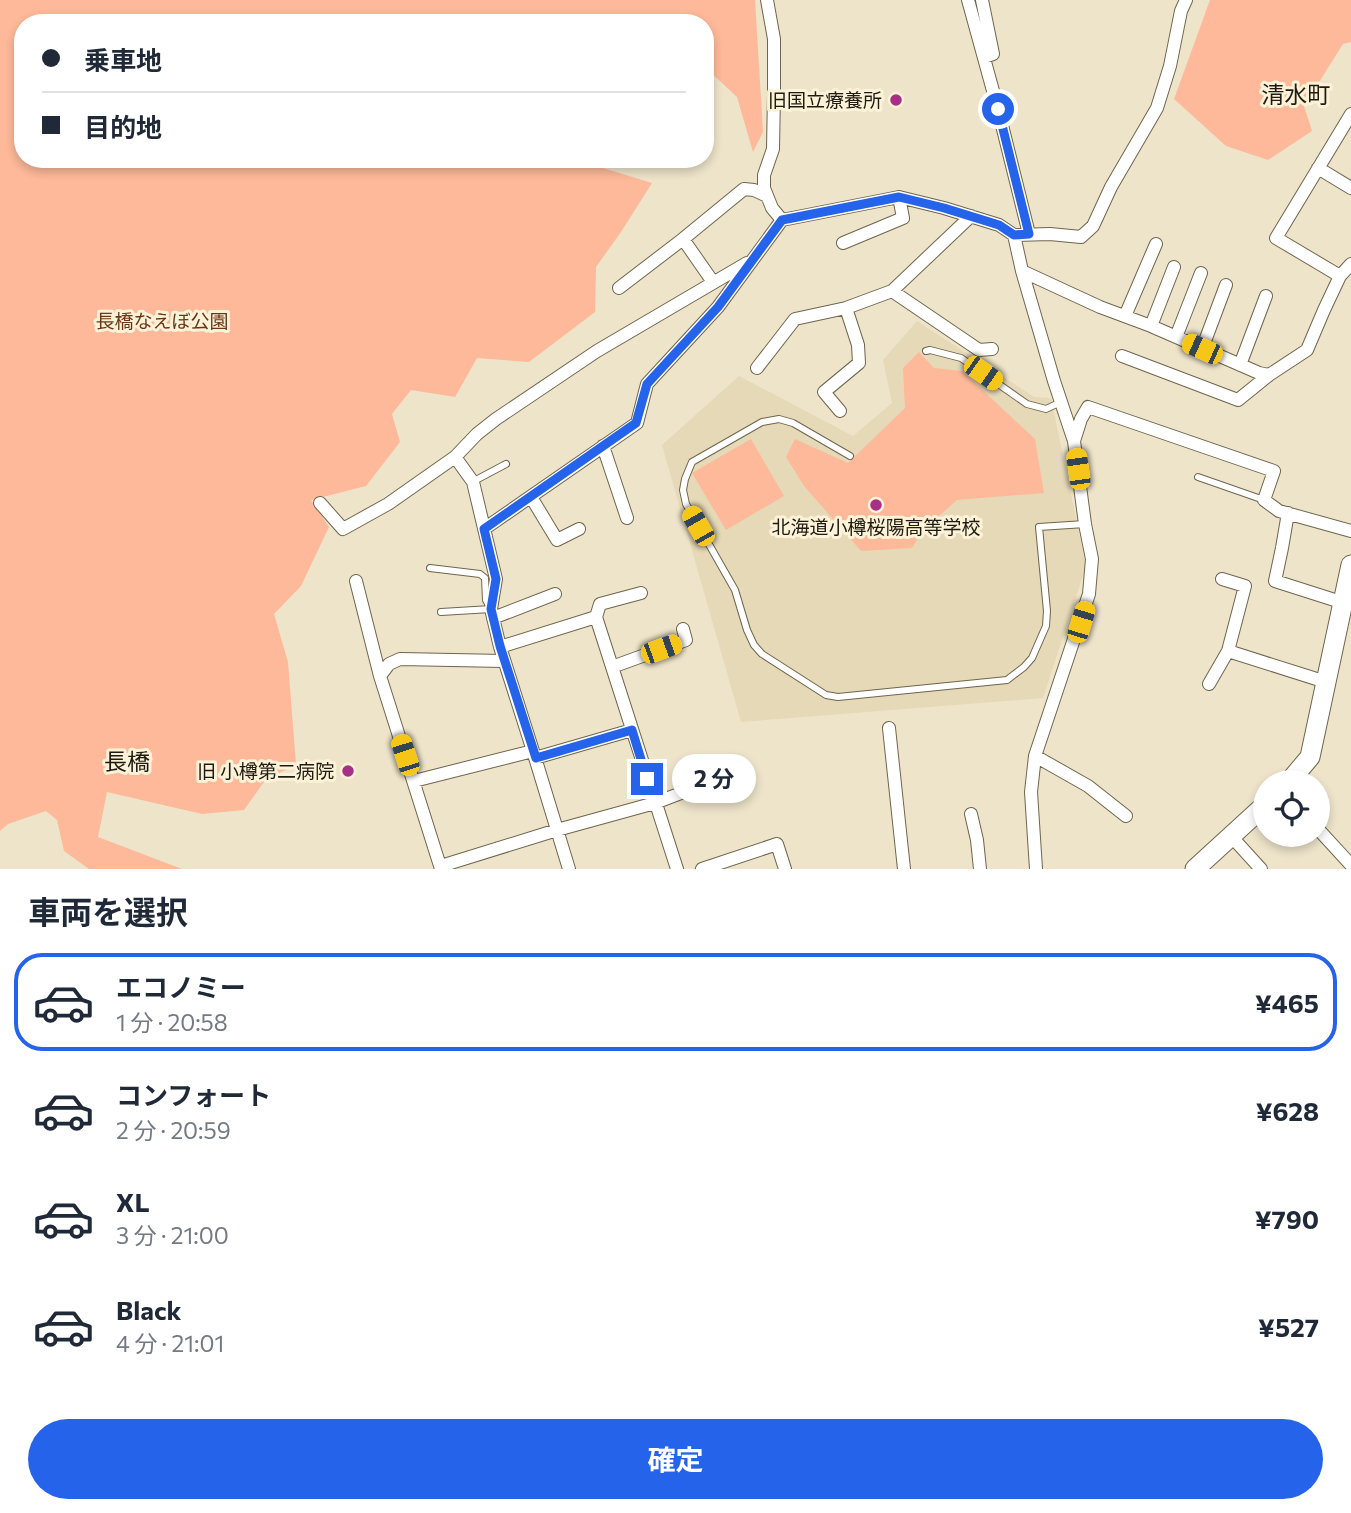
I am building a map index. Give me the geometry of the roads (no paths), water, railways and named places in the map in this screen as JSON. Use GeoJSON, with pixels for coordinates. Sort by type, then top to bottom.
{"type":"FeatureCollection","features":[{"type":"Feature","properties":{"kind":"street"},"geometry":{"type":"LineString","coordinates":[[767,0],[774,39],[774,94],[773,149],[764,175],[764,188],[772,208],[782,220]]}},
{"type":"Feature","properties":{"kind":"street"},"geometry":{"type":"LineString","coordinates":[[968,0],[1029,234]]}},
{"type":"Feature","properties":{"kind":"street"},"geometry":{"type":"LineString","coordinates":[[982,0],[993,54],[984,57]]}},
{"type":"Feature","properties":{"kind":"street"},"geometry":{"type":"LineString","coordinates":[[484,529],[636,423],[647,384],[718,307],[782,220],[899,197],[999,225],[1014,235],[1081,237],[1093,226],[1111,187],[1157,108],[1186,0]]}},
{"type":"Feature","properties":{"kind":"street"},"geometry":{"type":"LineString","coordinates":[[1340,276],[1276,238],[1351,114]]}},
{"type":"Feature","properties":{"kind":"street"},"geometry":{"type":"LineString","coordinates":[[1318,168],[1351,188]]}},
{"type":"Feature","properties":{"kind":"street"},"geometry":{"type":"LineString","coordinates":[[619,288],[744,188],[766,196]]}},
{"type":"Feature","properties":{"kind":"street"},"geometry":{"type":"LineString","coordinates":[[843,243],[903,218],[899,197]]}},
{"type":"Feature","properties":{"kind":"street"},"geometry":{"type":"LineString","coordinates":[[757,368],[795,319],[846,308],[892,291],[971,216]]}},
{"type":"Feature","properties":{"kind":"street"},"geometry":{"type":"LineString","coordinates":[[1014,235],[1022,271],[1074,441],[1092,559],[1089,594],[1035,756],[1031,792],[1036,869]]}},
{"type":"Feature","properties":{"kind":"street"},"geometry":{"type":"LineString","coordinates":[[683,239],[713,282]]}},
{"type":"Feature","properties":{"kind":"street"},"geometry":{"type":"LineString","coordinates":[[1125,316],[1156,244]]}},
{"type":"Feature","properties":{"kind":"street"},"geometry":{"type":"LineString","coordinates":[[320,503],[344,529],[388,504],[455,457],[496,419],[597,351],[753,260]]}},
{"type":"Feature","properties":{"kind":"street"},"geometry":{"type":"LineString","coordinates":[[1122,356],[1238,400],[1269,374],[1307,350],[1340,276],[1351,264]]}},
{"type":"Feature","properties":{"kind":"street"},"geometry":{"type":"LineString","coordinates":[[1151,326],[1174,267]]}},
{"type":"Feature","properties":{"kind":"street"},"geometry":{"type":"LineString","coordinates":[[1022,271],[1100,307],[1259,373],[1269,374]]}},
{"type":"Feature","properties":{"kind":"street"},"geometry":{"type":"LineString","coordinates":[[1176,337],[1201,273]]}},
{"type":"Feature","properties":{"kind":"street"},"geometry":{"type":"LineString","coordinates":[[1202,349],[1226,285]]}},
{"type":"Feature","properties":{"kind":"street"},"geometry":{"type":"LineString","coordinates":[[892,291],[979,350],[992,349]]}},
{"type":"Feature","properties":{"kind":"street"},"geometry":{"type":"LineString","coordinates":[[1240,365],[1266,296]]}},
{"type":"Feature","properties":{"kind":"street"},"geometry":{"type":"LineString","coordinates":[[840,411],[824,392],[859,363],[858,345],[846,308]]}},
{"type":"Feature","properties":{"kind":"street"},"geometry":{"type":"LineString","coordinates":[[1074,441],[1088,407],[1274,471],[1264,500],[1270,505],[1288,513],[1351,531]]}},
{"type":"Feature","properties":{"kind":"street"},"geometry":{"type":"LineString","coordinates":[[603,446],[628,518]]}},
{"type":"Feature","properties":{"kind":"street"},"geometry":{"type":"LineString","coordinates":[[455,457],[473,482],[496,579],[492,613],[500,646],[569,869]]}},
{"type":"Feature","properties":{"kind":"street"},"geometry":{"type":"LineString","coordinates":[[531,497],[557,540],[579,529]]}},
{"type":"Feature","properties":{"kind":"street"},"geometry":{"type":"LineString","coordinates":[[1288,513],[1275,581],[1345,611]]}},
{"type":"Feature","properties":{"kind":"street"},"geometry":{"type":"LineString","coordinates":[[1299,770],[1310,757],[1345,611],[1351,565]]}},
{"type":"Feature","properties":{"kind":"street"},"geometry":{"type":"LineString","coordinates":[[1209,684],[1228,651],[1245,586],[1222,579]]}},
{"type":"Feature","properties":{"kind":"street"},"geometry":{"type":"LineString","coordinates":[[356,581],[380,677],[441,868],[557,830],[655,803],[728,775]]}},
{"type":"Feature","properties":{"kind":"street"},"geometry":{"type":"LineString","coordinates":[[641,593],[600,604],[596,617],[677,869]]}},
{"type":"Feature","properties":{"kind":"street"},"geometry":{"type":"LineString","coordinates":[[492,613],[555,594]]}},
{"type":"Feature","properties":{"kind":"street"},"geometry":{"type":"LineString","coordinates":[[500,646],[596,617]]}},
{"type":"Feature","properties":{"kind":"street"},"geometry":{"type":"LineString","coordinates":[[612,667],[686,640],[683,629]]}},
{"type":"Feature","properties":{"kind":"street"},"geometry":{"type":"LineString","coordinates":[[1228,651],[1326,682]]}},
{"type":"Feature","properties":{"kind":"street"},"geometry":{"type":"LineString","coordinates":[[380,677],[389,664],[400,659],[504,660]]}},
{"type":"Feature","properties":{"kind":"street"},"geometry":{"type":"LineString","coordinates":[[889,728],[904,869]]}},
{"type":"Feature","properties":{"kind":"street"},"geometry":{"type":"LineString","coordinates":[[414,781],[632,730]]}},
{"type":"Feature","properties":{"kind":"street"},"geometry":{"type":"LineString","coordinates":[[1035,756],[1088,786],[1126,816]]}},
{"type":"Feature","properties":{"kind":"street"},"geometry":{"type":"LineString","coordinates":[[971,814],[980,869]]}},
{"type":"Feature","properties":{"kind":"street"},"geometry":{"type":"LineString","coordinates":[[1195,869],[1253,816]]}},
{"type":"Feature","properties":{"kind":"street"},"geometry":{"type":"LineString","coordinates":[[1231,836],[1261,869]]}},
{"type":"Feature","properties":{"kind":"street"},"geometry":{"type":"LineString","coordinates":[[1330,842],[1351,865]]}},
{"type":"Feature","properties":{"kind":"street"},"geometry":{"type":"LineString","coordinates":[[702,869],[777,845],[785,869]]}},
{"type":"Feature","properties":{"kind":"lane"},"geometry":{"type":"LineString","coordinates":[[926,351],[961,358],[1027,404],[1046,409],[1061,402]]}},
{"type":"Feature","properties":{"kind":"lane"},"geometry":{"type":"LineString","coordinates":[[850,456],[793,423],[779,419],[762,422],[692,462],[683,490],[686,504],[735,590],[754,645],[762,654],[826,695],[838,697],[1007,680],[1031,658],[1046,626],[1039,527],[1085,524]]}},
{"type":"Feature","properties":{"kind":"lane"},"geometry":{"type":"LineString","coordinates":[[473,482],[506,464]]}},
{"type":"Feature","properties":{"kind":"lane"},"geometry":{"type":"LineString","coordinates":[[1198,477],[1264,500]]}},
{"type":"Feature","properties":{"kind":"lane"},"geometry":{"type":"LineString","coordinates":[[430,568],[480,574],[485,578],[486,600],[492,613],[441,612]]}},
{"type":"Feature","properties":{"kind":"place","name":"旧国立療養所"},"geometry":{"type":"Point","coordinates":[896,100]}},
{"type":"Feature","properties":{"kind":"place","name":"北海道小樽桜陽高等学校"},"geometry":{"type":"Point","coordinates":[876,505]}},
{"type":"Feature","properties":{"kind":"place","name":"旧 小樽第二病院"},"geometry":{"type":"Point","coordinates":[348,771]}},
{"type":"Feature","properties":{"kind":"district","name":"清水町"},"geometry":{"type":"Point","coordinates":[1296,95]}},
{"type":"Feature","properties":{"kind":"district","name":"長橋"},"geometry":{"type":"Point","coordinates":[127,762]}},
{"type":"Feature","properties":{"kind":"park label","name":"長橋なえぼ公園"},"geometry":{"type":"Point","coordinates":[162,321]}}]}
